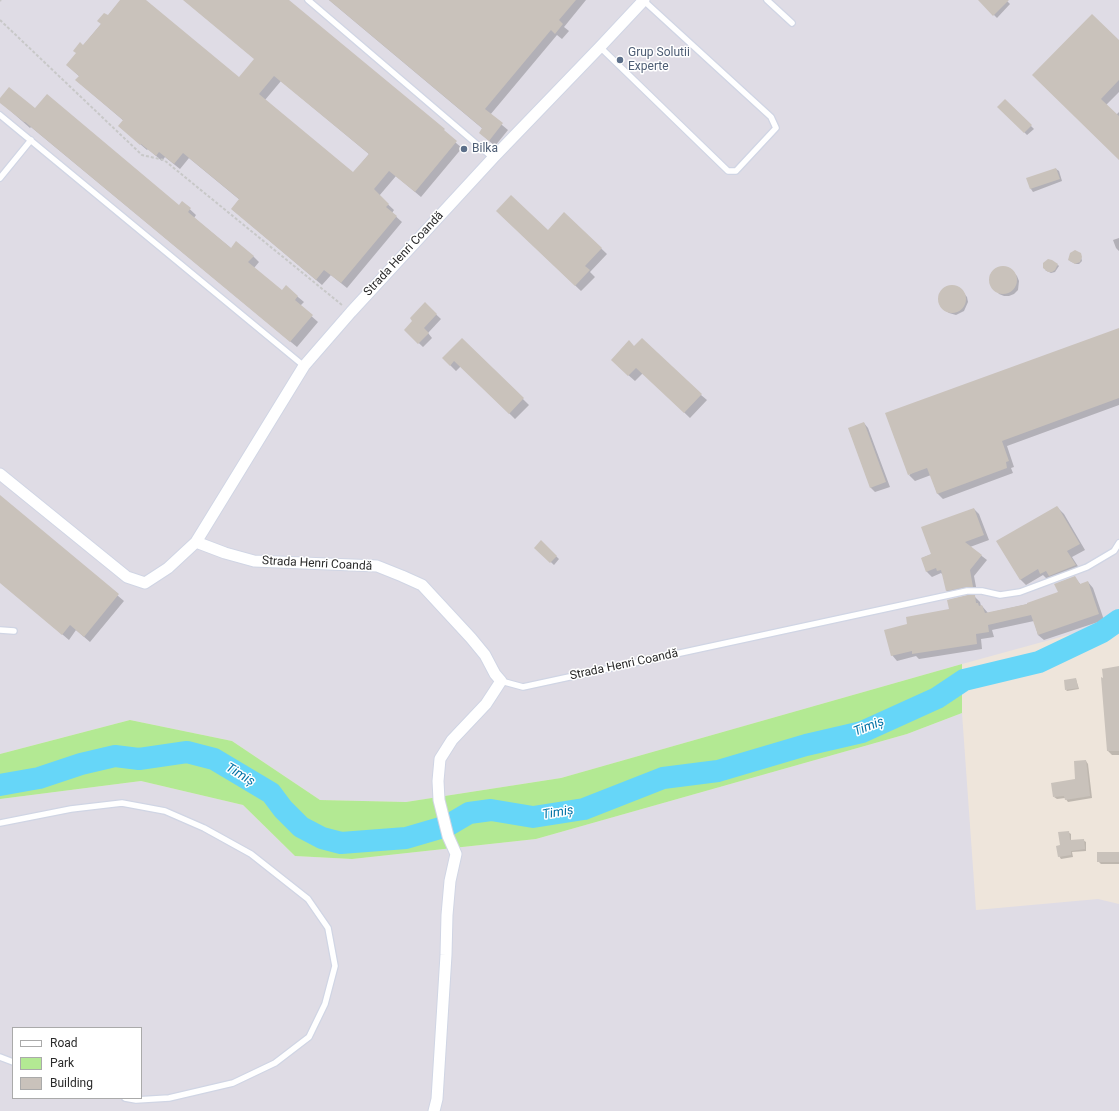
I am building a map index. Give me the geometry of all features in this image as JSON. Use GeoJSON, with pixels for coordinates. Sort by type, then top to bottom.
{"type":"FeatureCollection","features":[{"type":"Feature","properties":{"kind":"street","name":"Strada Henri Coandă"},"geometry":{"type":"LineString","coordinates":[[501,682],[485,655],[422,585],[377,566],[254,561],[225,553],[196,542],[304,366],[350,312],[493,158],[644,0]]}},
{"type":"Feature","properties":{"kind":"street"},"geometry":{"type":"LineString","coordinates":[[0,474],[127,577],[145,583],[168,568],[196,542]]}},
{"type":"Feature","properties":{"kind":"street"},"geometry":{"type":"LineString","coordinates":[[434,1111],[438,1083],[447,915],[450,881],[456,854],[448,836],[439,800],[438,781],[440,759],[452,740],[486,704],[501,682]]}},
{"type":"Feature","properties":{"kind":"lane"},"geometry":{"type":"LineString","coordinates":[[308,0],[493,158]]}},
{"type":"Feature","properties":{"kind":"lane"},"geometry":{"type":"LineString","coordinates":[[600,47],[728,171],[736,171],[776,128],[771,117],[644,0]]}},
{"type":"Feature","properties":{"kind":"lane"},"geometry":{"type":"LineString","coordinates":[[768,0],[792,23]]}},
{"type":"Feature","properties":{"kind":"lane"},"geometry":{"type":"LineString","coordinates":[[0,115],[304,366]]}},
{"type":"Feature","properties":{"kind":"lane"},"geometry":{"type":"LineString","coordinates":[[0,178],[31,140]]}},
{"type":"Feature","properties":{"kind":"lane","name":"Strada Henri Coandă"},"geometry":{"type":"LineString","coordinates":[[501,682],[522,687],[967,591],[982,590],[1000,595],[1020,592],[1088,567],[1114,551],[1119,543]]}},
{"type":"Feature","properties":{"kind":"lane"},"geometry":{"type":"LineString","coordinates":[[0,630],[14,632]]}},
{"type":"Feature","properties":{"kind":"lane"},"geometry":{"type":"LineString","coordinates":[[0,823],[70,809],[122,803],[164,811],[204,828],[251,854],[308,899],[328,928],[335,966],[325,1004],[309,1037],[275,1063],[233,1083],[170,1098],[130,1099]]}},
{"type":"Feature","properties":{"kind":"lane"},"geometry":{"type":"LineString","coordinates":[[0,1057],[12,1062]]}},
{"type":"Feature","properties":{"kind":"path"},"geometry":{"type":"LineString","coordinates":[[0,20],[142,155],[164,160],[350,312]]}},
{"type":"Feature","properties":{"kind":"shaded area"},"geometry":{"type":"Polygon","coordinates":[[[0,0],[1119,0],[1119,621],[561,778],[406,802],[320,800],[232,741],[130,720],[0,754],[0,0]]]}},
{"type":"Feature","properties":{"kind":"shaded area"},"geometry":{"type":"Polygon","coordinates":[[[962,713],[976,910],[1098,899],[1119,904],[1119,1111],[0,1111],[0,799],[141,781],[243,805],[295,856],[352,859],[536,839],[907,734],[962,713]]]}},
{"type":"Feature","properties":{"kind":"green space"},"geometry":{"type":"Polygon","coordinates":[[[962,664],[962,713],[907,734],[536,839],[352,859],[295,856],[243,805],[141,781],[0,799],[0,754],[130,720],[232,741],[320,800],[406,802],[561,778],[962,664]]]}},
{"type":"Feature","properties":{"kind":"building"},"geometry":{"type":"Polygon","coordinates":[[[120,0],[146,0],[239,77],[254,59],[183,0],[289,0],[445,129],[444,130],[457,141],[415,192],[389,171],[374,189],[389,204],[386,207],[397,216],[341,283],[324,270],[316,280],[231,209],[239,199],[183,153],[174,164],[159,152],[156,156],[141,144],[140,145],[118,126],[123,120],[75,80],[79,76],[66,65],[76,53],[73,51],[80,42],[83,45],[101,24],[97,21],[104,13],[108,15],[120,0]],[[274,76],[259,94],[353,172],[369,154],[274,76]]]}},
{"type":"Feature","properties":{"kind":"building"},"geometry":{"type":"Polygon","coordinates":[[[329,0],[576,0],[559,20],[563,24],[555,34],[551,30],[485,109],[503,123],[489,141],[479,133],[482,128],[329,0]]]}},
{"type":"Feature","properties":{"kind":"building"},"geometry":{"type":"Polygon","coordinates":[[[978,0],[1009,0],[993,16],[978,0]]]}},
{"type":"Feature","properties":{"kind":"building"},"geometry":{"type":"Polygon","coordinates":[[[1092,14],[1119,40],[1119,80],[1101,99],[1119,116],[1119,160],[1032,75],[1092,14]]]}},
{"type":"Feature","properties":{"kind":"building"},"geometry":{"type":"Polygon","coordinates":[[[9,87],[35,108],[47,94],[179,205],[182,201],[191,208],[188,212],[231,248],[236,241],[254,256],[248,262],[282,290],[286,285],[298,296],[295,300],[313,315],[290,342],[25,122],[0,103],[0,98],[9,87]]]}},
{"type":"Feature","properties":{"kind":"building"},"geometry":{"type":"Polygon","coordinates":[[[1005,99],[1032,125],[1024,133],[997,107],[1005,99]]]}},
{"type":"Feature","properties":{"kind":"building"},"geometry":{"type":"Polygon","coordinates":[[[1056,168],[1060,179],[1030,189],[1026,178],[1056,168]]]}},
{"type":"Feature","properties":{"kind":"building"},"geometry":{"type":"Polygon","coordinates":[[[511,195],[548,230],[564,212],[602,248],[585,266],[590,270],[575,286],[496,211],[511,195]]]}},
{"type":"Feature","properties":{"kind":"building"},"geometry":{"type":"Polygon","coordinates":[[[1075,250],[1081,253],[1082,257],[1080,262],[1075,264],[1068,260],[1070,253],[1075,250]]]}},
{"type":"Feature","properties":{"kind":"building"},"geometry":{"type":"Polygon","coordinates":[[[1048,259],[1058,264],[1052,272],[1048,272],[1043,268],[1043,263],[1048,259]]]}},
{"type":"Feature","properties":{"kind":"building"},"geometry":{"type":"Polygon","coordinates":[[[1003,266],[1013,270],[1017,280],[1013,290],[1003,294],[993,290],[989,280],[993,270],[1003,266]]]}},
{"type":"Feature","properties":{"kind":"building"},"geometry":{"type":"Polygon","coordinates":[[[952,285],[962,289],[966,299],[962,309],[952,313],[942,309],[938,299],[942,289],[952,285]]]}},
{"type":"Feature","properties":{"kind":"building"},"geometry":{"type":"Polygon","coordinates":[[[425,302],[437,314],[424,328],[429,333],[418,344],[404,330],[412,321],[410,318],[425,302]]]}},
{"type":"Feature","properties":{"kind":"building"},"geometry":{"type":"Polygon","coordinates":[[[1119,328],[1119,398],[1002,441],[1009,461],[1006,462],[1007,468],[937,494],[927,468],[908,475],[885,413],[1119,328]]]}},
{"type":"Feature","properties":{"kind":"building"},"geometry":{"type":"Polygon","coordinates":[[[462,338],[524,398],[509,414],[454,361],[450,366],[442,358],[462,338]]]}},
{"type":"Feature","properties":{"kind":"building"},"geometry":{"type":"Polygon","coordinates":[[[642,338],[702,394],[684,413],[636,368],[628,376],[611,360],[629,340],[634,346],[642,338]]]}},
{"type":"Feature","properties":{"kind":"building"},"geometry":{"type":"Polygon","coordinates":[[[864,422],[886,482],[870,488],[848,428],[864,422]]]}},
{"type":"Feature","properties":{"kind":"building"},"geometry":{"type":"Polygon","coordinates":[[[0,495],[119,594],[84,637],[70,625],[62,635],[0,583],[0,495]]]}},
{"type":"Feature","properties":{"kind":"building"},"geometry":{"type":"Polygon","coordinates":[[[1057,506],[1080,544],[1067,551],[1076,565],[1049,576],[1046,571],[1040,574],[1038,569],[1020,580],[996,541],[1057,506]]]}},
{"type":"Feature","properties":{"kind":"building"},"geometry":{"type":"Polygon","coordinates":[[[974,508],[984,535],[965,542],[982,555],[970,570],[973,587],[946,591],[941,570],[937,571],[936,568],[926,572],[921,558],[931,554],[921,527],[974,508]]]}},
{"type":"Feature","properties":{"kind":"building"},"geometry":{"type":"Polygon","coordinates":[[[541,540],[557,556],[550,563],[534,548],[541,540]]]}},
{"type":"Feature","properties":{"kind":"building"},"geometry":{"type":"Polygon","coordinates":[[[1075,576],[1080,584],[1088,581],[1099,614],[1038,635],[1031,615],[988,625],[989,632],[976,634],[977,644],[912,654],[912,651],[891,656],[884,630],[907,624],[906,617],[949,609],[947,600],[967,595],[975,595],[976,603],[978,603],[979,606],[982,605],[985,613],[1027,604],[1058,592],[1054,584],[1075,576]]]}},
{"type":"Feature","properties":{"kind":"building"},"geometry":{"type":"Polygon","coordinates":[[[1119,666],[1119,751],[1107,751],[1101,677],[1103,678],[1102,669],[1119,666]]]}},
{"type":"Feature","properties":{"kind":"building"},"geometry":{"type":"Polygon","coordinates":[[[1076,678],[1078,688],[1065,690],[1064,680],[1076,678]]]}},
{"type":"Feature","properties":{"kind":"building"},"geometry":{"type":"Polygon","coordinates":[[[1086,760],[1090,796],[1065,800],[1064,796],[1053,797],[1051,783],[1075,779],[1074,761],[1086,760]]]}},
{"type":"Feature","properties":{"kind":"building"},"geometry":{"type":"Polygon","coordinates":[[[1069,831],[1070,840],[1084,839],[1085,849],[1071,851],[1071,855],[1058,857],[1056,846],[1060,845],[1058,832],[1069,831]]]}},
{"type":"Feature","properties":{"kind":"building"},"geometry":{"type":"Polygon","coordinates":[[[1097,852],[1119,852],[1119,862],[1097,862],[1097,852]]]}},
{"type":"Feature","properties":{"kind":"waterway","name":"Timiș"},"geometry":{"type":"LineString","coordinates":[[0,785],[39,778],[81,764],[115,756],[139,759],[187,752],[214,759],[271,793],[283,809],[301,827],[322,838],[341,843],[406,838],[447,826],[469,813],[491,810],[533,817],[584,809],[663,778],[718,771],[806,745],[862,732],[937,698],[964,680],[1039,662],[1102,632],[1119,620]]}},
{"type":"Feature","properties":{"kind":"place","name":"Grup Solutii Experte"},"geometry":{"type":"Point","coordinates":[620,60]}},
{"type":"Feature","properties":{"kind":"place","name":"Bilka"},"geometry":{"type":"Point","coordinates":[464,149]}}]}
